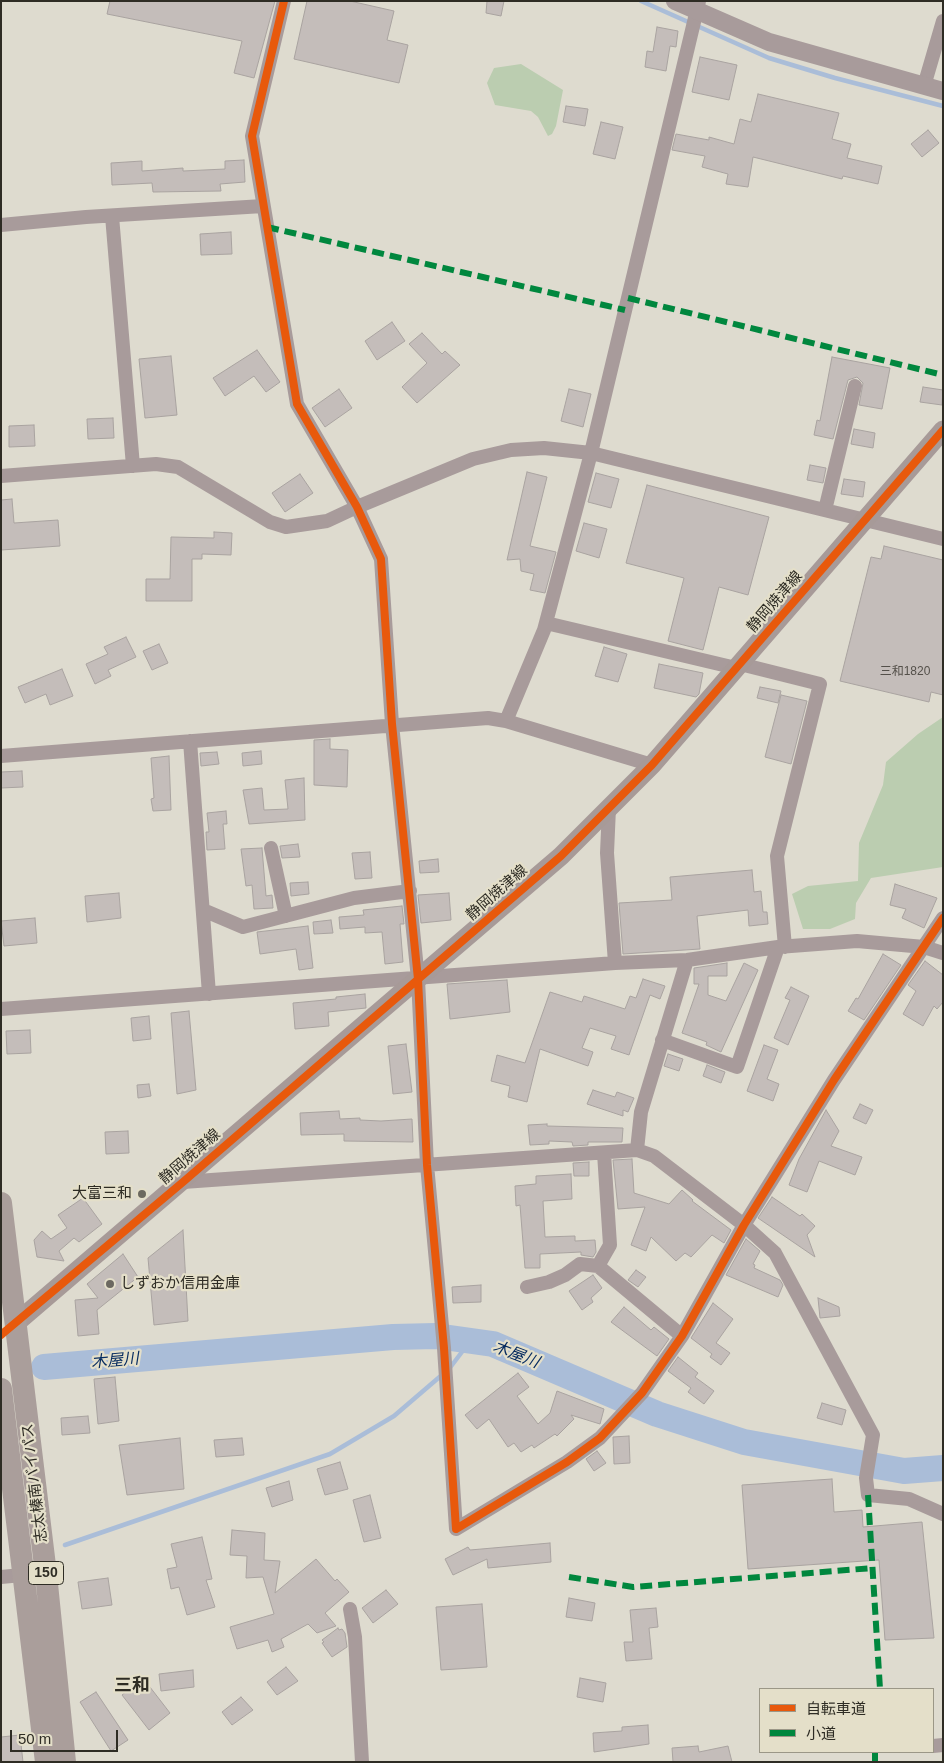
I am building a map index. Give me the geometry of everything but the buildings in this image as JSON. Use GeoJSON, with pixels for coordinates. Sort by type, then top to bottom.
{"type":"FeatureCollection","features":[{"type":"Feature","properties":{"kind":"highway","name":"150"},"geometry":{"type":"LineString","coordinates":[[1,1202],[9,1329]]}},
{"type":"Feature","properties":{"kind":"highway","name":"志太榛南バイパス"},"geometry":{"type":"LineString","coordinates":[[9,1329],[46,1574],[65,1762]]}},
{"type":"Feature","properties":{"kind":"highway","name":"志太榛南バイパス"},"geometry":{"type":"LineString","coordinates":[[1,1389],[12,1576],[46,1762]]}},
{"type":"Feature","properties":{"kind":"main road","name":"静岡焼津線"},"geometry":{"type":"LineString","coordinates":[[9,1329],[183,1182],[561,856],[652,765],[943,430]]}},
{"type":"Feature","properties":{"kind":"street"},"geometry":{"type":"LineString","coordinates":[[284,1],[252,136],[297,404],[357,506],[381,559],[392,724],[418,979],[427,1165],[444,1348],[456,1529],[567,1462],[600,1438],[642,1393],[682,1336],[744,1225],[834,1080],[943,918]]}},
{"type":"Feature","properties":{"kind":"street"},"geometry":{"type":"LineString","coordinates":[[675,1],[698,6],[778,45],[943,91]]}},
{"type":"Feature","properties":{"kind":"street"},"geometry":{"type":"LineString","coordinates":[[506,721],[546,623],[590,453],[698,6]]}},
{"type":"Feature","properties":{"kind":"street"},"geometry":{"type":"LineString","coordinates":[[924,86],[943,21]]}},
{"type":"Feature","properties":{"kind":"street"},"geometry":{"type":"LineString","coordinates":[[1,225],[263,206]]}},
{"type":"Feature","properties":{"kind":"street"},"geometry":{"type":"LineString","coordinates":[[112,216],[133,466]]}},
{"type":"Feature","properties":{"kind":"street"},"geometry":{"type":"LineString","coordinates":[[825,510],[855,386]]}},
{"type":"Feature","properties":{"kind":"street"},"geometry":{"type":"LineString","coordinates":[[1,476],[156,464],[178,468],[270,522],[286,528],[327,521],[357,506],[473,459],[511,450],[544,448],[590,453],[943,540]]}},
{"type":"Feature","properties":{"kind":"street"},"geometry":{"type":"LineString","coordinates":[[546,623],[820,684],[776,856],[781,947],[737,1067],[662,1040]]}},
{"type":"Feature","properties":{"kind":"street"},"geometry":{"type":"LineString","coordinates":[[1,756],[488,718],[506,721],[652,765]]}},
{"type":"Feature","properties":{"kind":"street"},"geometry":{"type":"LineString","coordinates":[[190,741],[209,994]]}},
{"type":"Feature","properties":{"kind":"street"},"geometry":{"type":"LineString","coordinates":[[609,808],[607,853],[615,963]]}},
{"type":"Feature","properties":{"kind":"street"},"geometry":{"type":"LineString","coordinates":[[271,848],[286,916]]}},
{"type":"Feature","properties":{"kind":"street"},"geometry":{"type":"LineString","coordinates":[[203,910],[243,927],[354,898],[410,891]]}},
{"type":"Feature","properties":{"kind":"street"},"geometry":{"type":"LineString","coordinates":[[1,1009],[615,963],[688,960],[781,947],[857,941],[924,947],[943,953]]}},
{"type":"Feature","properties":{"kind":"street"},"geometry":{"type":"LineString","coordinates":[[638,1150],[641,1112],[688,960]]}},
{"type":"Feature","properties":{"kind":"street"},"geometry":{"type":"LineString","coordinates":[[183,1182],[638,1150],[654,1156],[744,1225],[775,1253],[874,1435],[866,1478],[868,1495],[909,1498],[943,1514]]}},
{"type":"Feature","properties":{"kind":"street"},"geometry":{"type":"LineString","coordinates":[[598,1266],[610,1245],[604,1153]]}},
{"type":"Feature","properties":{"kind":"street"},"geometry":{"type":"LineString","coordinates":[[527,1287],[549,1282],[565,1275],[580,1264],[598,1266],[682,1336]]}},
{"type":"Feature","properties":{"kind":"street"},"geometry":{"type":"LineString","coordinates":[[350,1609],[356,1637],[362,1762]]}},
{"type":"Feature","properties":{"kind":"green space"},"geometry":{"type":"Polygon","coordinates":[[[521,64],[563,90],[556,126],[552,134],[548,136],[538,117],[531,111],[495,105],[487,83],[494,68],[521,64]]]}},
{"type":"Feature","properties":{"kind":"green space"},"geometry":{"type":"Polygon","coordinates":[[[943,717],[943,867],[871,878],[856,903],[855,919],[830,929],[803,929],[792,894],[808,886],[858,881],[859,843],[883,785],[886,762],[918,734],[943,717]]]}},
{"type":"Feature","properties":{"kind":"waterway"},"geometry":{"type":"LineString","coordinates":[[641,1],[769,58],[835,78],[943,106]]}},
{"type":"Feature","properties":{"kind":"waterway","name":"木屋川"},"geometry":{"type":"LineString","coordinates":[[44,1367],[393,1337],[436,1336],[493,1344],[657,1414],[744,1442],[904,1471],[943,1468]]}},
{"type":"Feature","properties":{"kind":"waterway"},"geometry":{"type":"LineString","coordinates":[[449,1369],[471,1340]]}},
{"type":"Feature","properties":{"kind":"waterway"},"geometry":{"type":"LineString","coordinates":[[65,1545],[330,1454],[394,1416],[443,1374]]}},
{"type":"Feature","properties":{"kind":"marked path"},"geometry":{"type":"LineString","coordinates":[[267,227],[625,310]]}},
{"type":"Feature","properties":{"kind":"marked path"},"geometry":{"type":"LineString","coordinates":[[628,298],[943,375]]}},
{"type":"Feature","properties":{"kind":"marked path"},"geometry":{"type":"LineString","coordinates":[[868,1495],[880,1688]]}},
{"type":"Feature","properties":{"kind":"marked path"},"geometry":{"type":"LineString","coordinates":[[569,1577],[633,1587],[873,1568]]}},
{"type":"Feature","properties":{"kind":"marked path"},"geometry":{"type":"LineString","coordinates":[[875,1753],[875,1762]]}},
{"type":"Feature","properties":{"kind":"cycle path"},"geometry":{"type":"LineString","coordinates":[[284,1],[252,136],[297,404],[357,507],[381,559],[392,724],[418,979],[427,1165],[444,1348],[456,1529],[567,1462],[600,1438],[642,1393],[682,1336],[744,1225],[834,1080],[943,918]]}},
{"type":"Feature","properties":{"kind":"cycle path"},"geometry":{"type":"LineString","coordinates":[[1,1335],[183,1182],[561,856],[652,765],[943,430]]}},
{"type":"Feature","properties":{"kind":"place","name":"大富三和"},"geometry":{"type":"Point","coordinates":[142,1194]}},
{"type":"Feature","properties":{"kind":"place","name":"しずおか信用金庫"},"geometry":{"type":"Point","coordinates":[110,1284]}},
{"type":"Feature","properties":{"kind":"district","name":"三和"},"geometry":{"type":"Point","coordinates":[132,1686]}}]}
